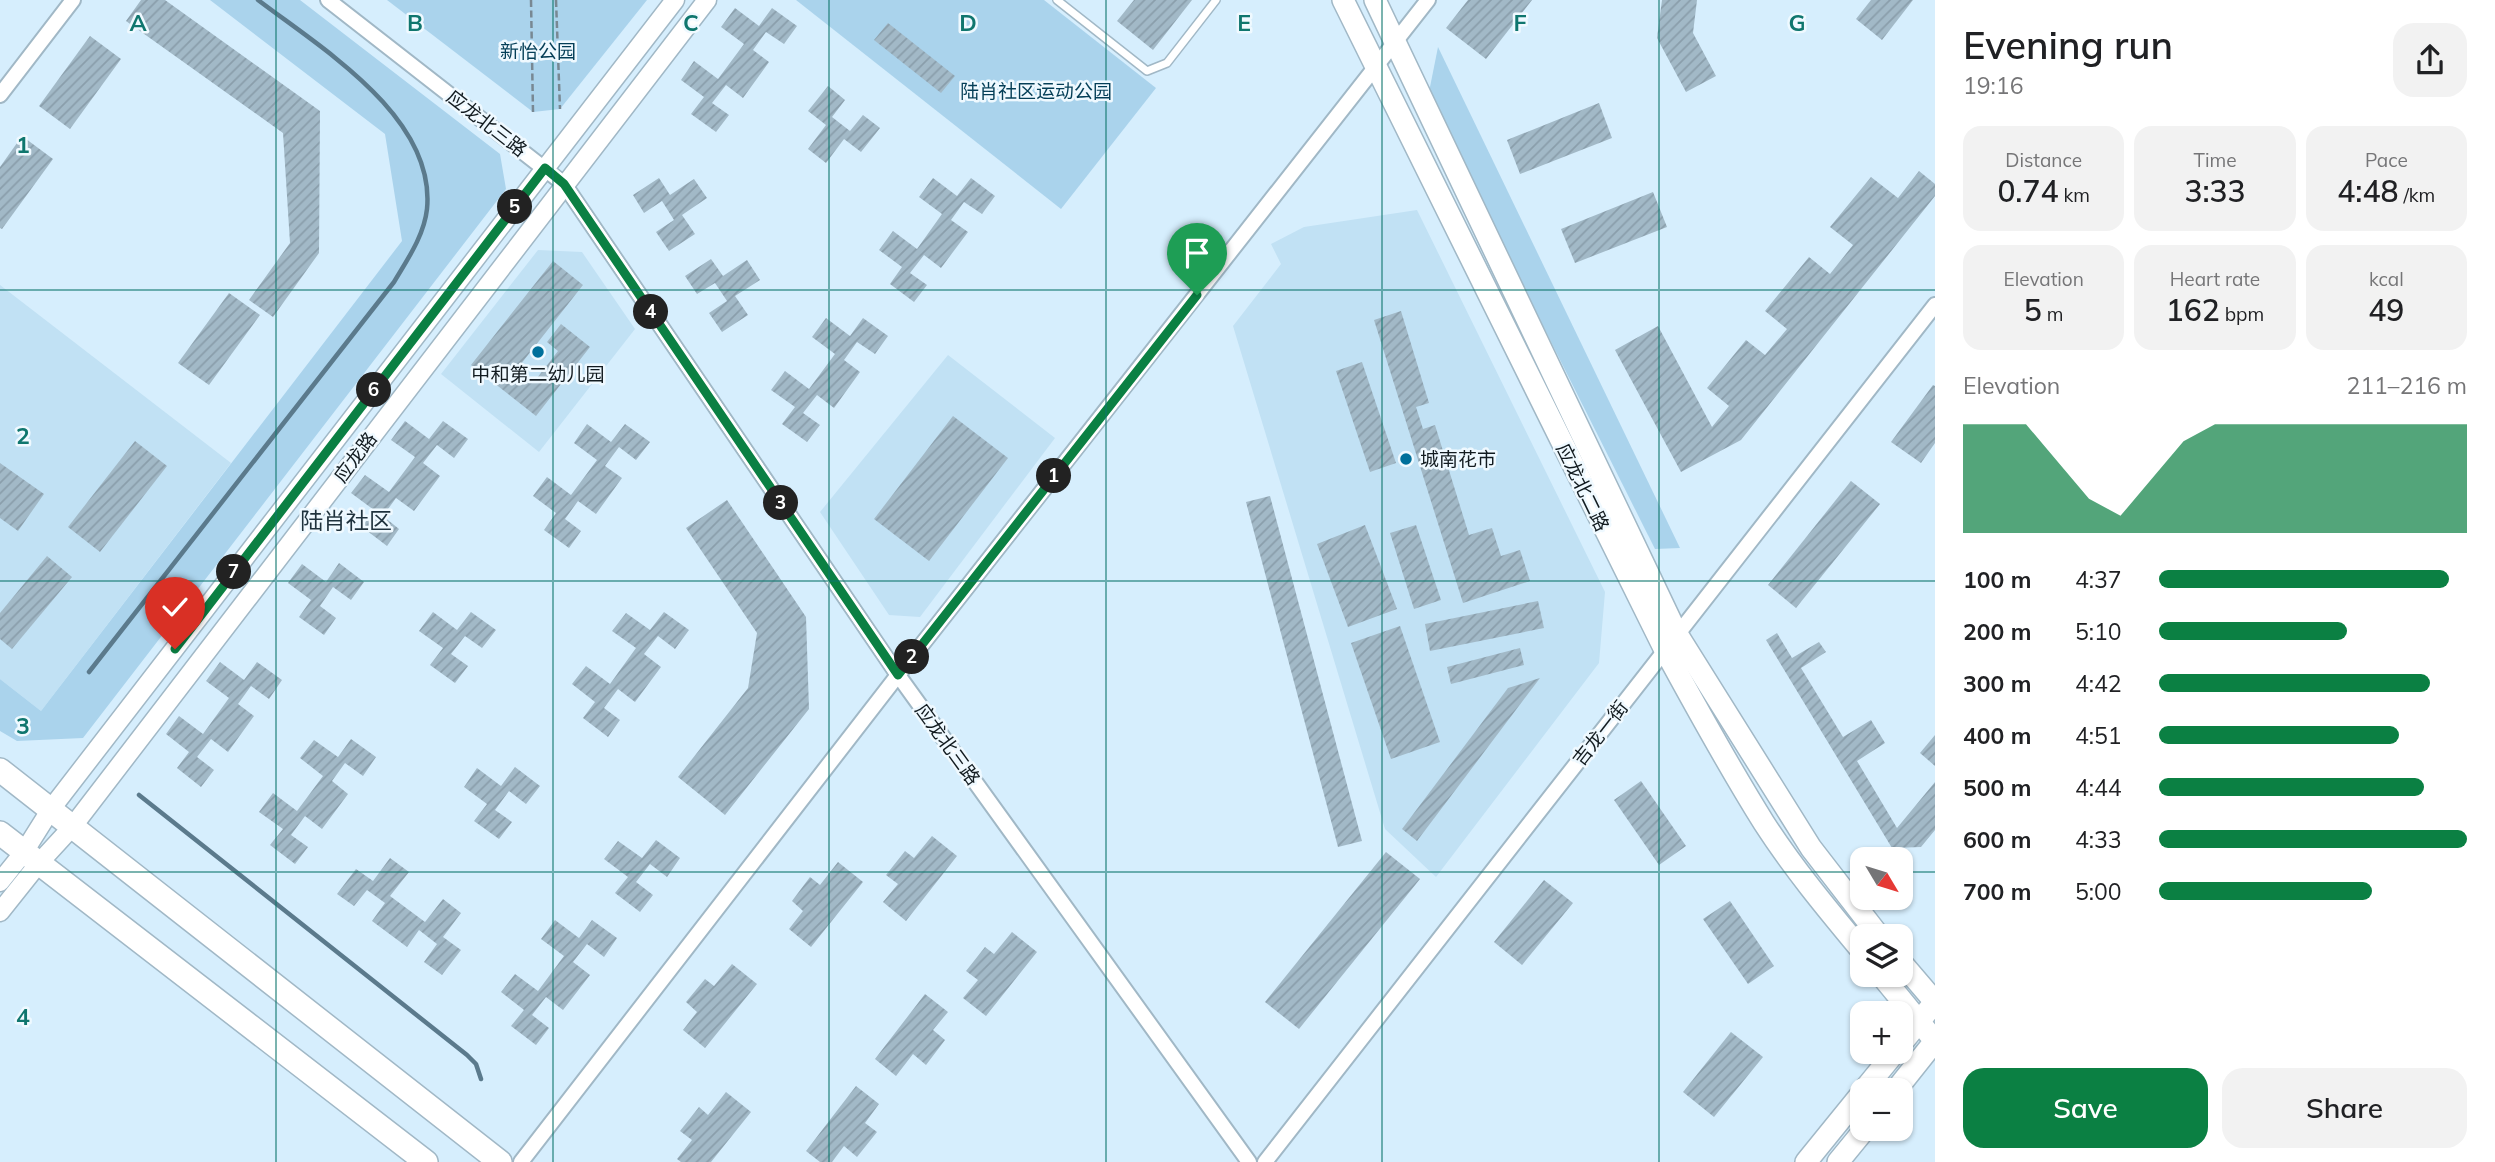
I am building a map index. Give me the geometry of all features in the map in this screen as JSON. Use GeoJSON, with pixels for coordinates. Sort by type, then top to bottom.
{"type":"FeatureCollection","features":[{"type":"Feature","properties":{"kind":"main road","name":"应龙北二路"},"geometry":{"type":"LineString","coordinates":[[1343,0],[1671,642],[1811,848],[1870,924]]}},
{"type":"Feature","properties":{"kind":"main road","name":"应龙北二路"},"geometry":{"type":"LineString","coordinates":[[1375,0],[1718,747],[1766,825],[1819,899],[1850,936]]}},
{"type":"Feature","properties":{"kind":"main road"},"geometry":{"type":"LineString","coordinates":[[0,770],[500,1162]]}},
{"type":"Feature","properties":{"kind":"main road"},"geometry":{"type":"LineString","coordinates":[[0,833],[426,1162]]}},
{"type":"Feature","properties":{"kind":"main road"},"geometry":{"type":"LineString","coordinates":[[1913,976],[1935,1002],[1913,1029]]}},
{"type":"Feature","properties":{"kind":"main road"},"geometry":{"type":"LineString","coordinates":[[1891,987],[1935,1041],[1906,1078]]}},
{"type":"Feature","properties":{"kind":"main road"},"geometry":{"type":"LineString","coordinates":[[1874,1078],[1885,1064]]}},
{"type":"Feature","properties":{"kind":"main road"},"geometry":{"type":"LineString","coordinates":[[1806,1162],[1850,1107]]}},
{"type":"Feature","properties":{"kind":"main road"},"geometry":{"type":"LineString","coordinates":[[1838,1162],[1855,1141]]}},
{"type":"Feature","properties":{"kind":"street"},"geometry":{"type":"LineString","coordinates":[[0,95],[74,0]]}},
{"type":"Feature","properties":{"kind":"street","name":"应龙北三路"},"geometry":{"type":"LineString","coordinates":[[328,0],[564,184],[898,675],[1249,1162]]}},
{"type":"Feature","properties":{"kind":"street","name":"应龙路"},"geometry":{"type":"LineString","coordinates":[[0,912],[32,857],[51,809],[675,0]]}},
{"type":"Feature","properties":{"kind":"street","name":"应龙路"},"geometry":{"type":"LineString","coordinates":[[0,882],[73,826],[708,0]]}},
{"type":"Feature","properties":{"kind":"street"},"geometry":{"type":"LineString","coordinates":[[522,1162],[898,675],[1428,0]]}},
{"type":"Feature","properties":{"kind":"street","name":"吉龙一街"},"geometry":{"type":"LineString","coordinates":[[1265,1162],[1935,305]]}},
{"type":"Feature","properties":{"kind":"lane"},"geometry":{"type":"LineString","coordinates":[[1057,0],[1147,71],[1167,63],[1216,0]]}},
{"type":"Feature","properties":{"kind":"path"},"geometry":{"type":"LineString","coordinates":[[531,0],[533,112]]}},
{"type":"Feature","properties":{"kind":"path"},"geometry":{"type":"LineString","coordinates":[[556,0],[560,109]]}},
{"type":"Feature","properties":{"kind":"shaded area","name":"城南花市"},"geometry":{"type":"Polygon","coordinates":[[[1417,210],[1605,592],[1599,663],[1436,877],[1385,829],[1233,326],[1281,264],[1271,244],[1304,227],[1417,210]]]}},
{"type":"Feature","properties":{"kind":"shaded area","name":"中和第二幼儿园"},"geometry":{"type":"Polygon","coordinates":[[[538,250],[582,252],[635,329],[539,452],[441,374],[538,250]]]}},
{"type":"Feature","properties":{"kind":"shaded area"},"geometry":{"type":"Polygon","coordinates":[[[0,285],[231,463],[41,711],[0,679],[0,285]]]}},
{"type":"Feature","properties":{"kind":"shaded area"},"geometry":{"type":"Polygon","coordinates":[[[948,355],[1055,438],[920,617],[889,615],[820,512],[948,355]]]}},
{"type":"Feature","properties":{"kind":"green space"},"geometry":{"type":"Polygon","coordinates":[[[210,0],[300,0],[500,154],[506,189],[83,738],[17,741],[0,731],[0,679],[41,711],[402,241],[385,134],[210,0]]]}},
{"type":"Feature","properties":{"kind":"green space","name":"新怡公园"},"geometry":{"type":"Polygon","coordinates":[[[387,0],[647,0],[560,109],[533,112],[387,0]]]}},
{"type":"Feature","properties":{"kind":"green space","name":"陆肖社区运动公园"},"geometry":{"type":"Polygon","coordinates":[[[796,0],[1044,0],[1156,88],[1061,209],[796,0]]]}},
{"type":"Feature","properties":{"kind":"green space"},"geometry":{"type":"Polygon","coordinates":[[[1438,47],[1680,548],[1655,549],[1428,97],[1438,47]]]}},
{"type":"Feature","properties":{"kind":"building"},"geometry":{"type":"Polygon","coordinates":[[[141,0],[165,0],[320,111],[319,253],[273,317],[249,300],[290,243],[283,133],[126,21],[141,0]]]}},
{"type":"Feature","properties":{"kind":"building"},"geometry":{"type":"Polygon","coordinates":[[[1134,0],[1192,0],[1153,50],[1117,21],[1134,0]]]}},
{"type":"Feature","properties":{"kind":"building"},"geometry":{"type":"Polygon","coordinates":[[[1468,0],[1532,0],[1486,59],[1446,28],[1468,0]]]}},
{"type":"Feature","properties":{"kind":"building"},"geometry":{"type":"Polygon","coordinates":[[[1662,0],[1697,0],[1693,33],[1716,76],[1686,92],[1657,38],[1662,0]]]}},
{"type":"Feature","properties":{"kind":"building"},"geometry":{"type":"Polygon","coordinates":[[[1871,0],[1913,0],[1882,40],[1856,19],[1871,0]]]}},
{"type":"Feature","properties":{"kind":"building"},"geometry":{"type":"Polygon","coordinates":[[[735,8],[759,26],[772,8],[797,26],[784,44],[766,32],[753,50],[769,62],[743,98],[726,85],[712,103],[729,115],[716,132],[691,114],[704,97],[681,80],[694,61],[718,79],[744,44],[721,27],[735,8]]]}},
{"type":"Feature","properties":{"kind":"building"},"geometry":{"type":"Polygon","coordinates":[[[888,23],[955,76],[941,93],[874,40],[888,23]]]}},
{"type":"Feature","properties":{"kind":"building"},"geometry":{"type":"Polygon","coordinates":[[[90,36],[121,59],[70,129],[39,106],[90,36]]]}},
{"type":"Feature","properties":{"kind":"building"},"geometry":{"type":"Polygon","coordinates":[[[828,86],[845,100],[832,117],[850,131],[863,115],[880,128],[861,152],[844,139],[826,163],[808,149],[826,125],[808,111],[828,86]]]}},
{"type":"Feature","properties":{"kind":"building"},"geometry":{"type":"Polygon","coordinates":[[[1599,103],[1612,138],[1520,174],[1507,140],[1599,103]]]}},
{"type":"Feature","properties":{"kind":"building"},"geometry":{"type":"Polygon","coordinates":[[[22,136],[53,159],[2,229],[0,167],[22,136]]]}},
{"type":"Feature","properties":{"kind":"building"},"geometry":{"type":"Polygon","coordinates":[[[1919,171],[1935,184],[1935,196],[1741,440],[1681,472],[1615,350],[1658,326],[1712,427],[1729,406],[1707,388],[1746,340],[1765,355],[1787,329],[1765,311],[1809,257],[1830,274],[1853,245],[1830,227],[1871,177],[1898,198],[1919,171]]]}},
{"type":"Feature","properties":{"kind":"building"},"geometry":{"type":"Polygon","coordinates":[[[659,178],[670,195],[694,179],[707,198],[682,215],[695,234],[669,251],[656,232],[674,220],[662,201],[644,213],[633,195],[659,178]]]}},
{"type":"Feature","properties":{"kind":"building"},"geometry":{"type":"Polygon","coordinates":[[[933,178],[957,196],[971,178],[995,196],[982,214],[964,202],[951,220],[968,232],[941,268],[924,255],[910,273],[927,285],[914,302],[890,284],[902,267],[879,250],[893,231],[917,249],[942,214],[919,197],[933,178]]]}},
{"type":"Feature","properties":{"kind":"building"},"geometry":{"type":"Polygon","coordinates":[[[1653,192],[1667,227],[1575,263],[1561,229],[1653,192]]]}},
{"type":"Feature","properties":{"kind":"building"},"geometry":{"type":"Polygon","coordinates":[[[711,259],[723,276],[747,260],[760,280],[735,296],[748,315],[722,332],[709,313],[727,301],[715,283],[697,294],[685,276],[711,259]]]}},
{"type":"Feature","properties":{"kind":"building"},"geometry":{"type":"Polygon","coordinates":[[[553,261],[583,285],[517,369],[534,382],[558,351],[547,342],[561,324],[590,347],[536,416],[471,365],[553,261]]]}},
{"type":"Feature","properties":{"kind":"building"},"geometry":{"type":"Polygon","coordinates":[[[229,293],[260,315],[209,385],[178,363],[229,293]]]}},
{"type":"Feature","properties":{"kind":"building"},"geometry":{"type":"Polygon","coordinates":[[[1401,311],[1429,403],[1416,407],[1423,429],[1435,425],[1469,535],[1492,528],[1501,556],[1520,550],[1530,581],[1463,603],[1374,320],[1401,311]]]}},
{"type":"Feature","properties":{"kind":"building"},"geometry":{"type":"Polygon","coordinates":[[[826,318],[850,336],[863,318],[888,336],[875,354],[857,342],[844,360],[860,372],[834,408],[817,395],[803,413],[820,425],[807,442],[782,424],[795,407],[771,390],[785,371],[809,389],[835,354],[812,337],[826,318]]]}},
{"type":"Feature","properties":{"kind":"building"},"geometry":{"type":"Polygon","coordinates":[[[1362,362],[1396,463],[1370,472],[1336,371],[1362,362]]]}},
{"type":"Feature","properties":{"kind":"building"},"geometry":{"type":"Polygon","coordinates":[[[1933,385],[1935,443],[1921,463],[1891,442],[1933,385]]]}},
{"type":"Feature","properties":{"kind":"building"},"geometry":{"type":"Polygon","coordinates":[[[953,416],[1008,458],[929,561],[874,519],[953,416]]]}},
{"type":"Feature","properties":{"kind":"building"},"geometry":{"type":"Polygon","coordinates":[[[405,421],[429,439],[443,421],[468,439],[454,458],[437,445],[423,463],[440,476],[414,511],[396,498],[383,516],[399,529],[387,546],[362,527],[374,510],[351,493],[365,475],[389,492],[415,457],[391,440],[405,421]]]}},
{"type":"Feature","properties":{"kind":"building"},"geometry":{"type":"Polygon","coordinates":[[[587,424],[611,442],[625,424],[650,442],[636,460],[619,447],[605,466],[622,478],[596,514],[578,501],[565,519],[581,531],[569,548],[544,530],[556,513],[533,496],[547,477],[571,495],[597,460],[574,443],[587,424]]]}},
{"type":"Feature","properties":{"kind":"building"},"geometry":{"type":"Polygon","coordinates":[[[135,441],[167,466],[100,552],[68,527],[135,441]]]}},
{"type":"Feature","properties":{"kind":"building"},"geometry":{"type":"Polygon","coordinates":[[[0,463],[44,494],[18,531],[0,518],[0,463]]]}},
{"type":"Feature","properties":{"kind":"building"},"geometry":{"type":"Polygon","coordinates":[[[1851,481],[1880,504],[1796,608],[1768,585],[1851,481]]]}},
{"type":"Feature","properties":{"kind":"building"},"geometry":{"type":"Polygon","coordinates":[[[1270,496],[1362,841],[1338,847],[1246,502],[1270,496]]]}},
{"type":"Feature","properties":{"kind":"building"},"geometry":{"type":"Polygon","coordinates":[[[727,500],[806,617],[809,709],[725,815],[678,777],[748,688],[757,633],[686,528],[727,500]]]}},
{"type":"Feature","properties":{"kind":"building"},"geometry":{"type":"Polygon","coordinates":[[[1365,525],[1397,609],[1348,627],[1317,544],[1365,525]]]}},
{"type":"Feature","properties":{"kind":"building"},"geometry":{"type":"Polygon","coordinates":[[[1416,525],[1441,600],[1414,609],[1390,533],[1416,525]]]}},
{"type":"Feature","properties":{"kind":"building"},"geometry":{"type":"Polygon","coordinates":[[[47,556],[72,577],[12,649],[0,639],[0,613],[47,556]]]}},
{"type":"Feature","properties":{"kind":"building"},"geometry":{"type":"Polygon","coordinates":[[[339,563],[364,582],[351,600],[333,587],[320,606],[336,618],[324,635],[299,617],[311,600],[288,583],[302,564],[326,582],[339,563]]]}},
{"type":"Feature","properties":{"kind":"building"},"geometry":{"type":"Polygon","coordinates":[[[1538,601],[1544,628],[1430,651],[1425,624],[1538,601]]]}},
{"type":"Feature","properties":{"kind":"building"},"geometry":{"type":"Polygon","coordinates":[[[433,612],[457,630],[471,612],[496,630],[482,648],[465,636],[451,654],[468,666],[455,683],[430,665],[443,648],[419,631],[433,612]]]}},
{"type":"Feature","properties":{"kind":"building"},"geometry":{"type":"Polygon","coordinates":[[[664,612],[689,630],[675,649],[658,636],[644,654],[661,667],[635,702],[618,689],[604,708],[620,720],[608,737],[583,718],[595,702],[572,684],[586,666],[610,684],[636,648],[612,631],[626,613],[650,630],[664,612]]]}},
{"type":"Feature","properties":{"kind":"building"},"geometry":{"type":"Polygon","coordinates":[[[1400,626],[1440,742],[1391,759],[1351,643],[1400,626]]]}},
{"type":"Feature","properties":{"kind":"building"},"geometry":{"type":"Polygon","coordinates":[[[1777,633],[1792,658],[1819,642],[1826,652],[1801,668],[1843,737],[1871,720],[1885,743],[1857,761],[1897,828],[1935,782],[1935,830],[1921,847],[1891,847],[1766,640],[1777,633]]]}},
{"type":"Feature","properties":{"kind":"building"},"geometry":{"type":"Polygon","coordinates":[[[1520,648],[1524,665],[1451,684],[1447,667],[1520,648]]]}},
{"type":"Feature","properties":{"kind":"building"},"geometry":{"type":"Polygon","coordinates":[[[220,662],[244,680],[257,662],[282,680],[269,699],[251,686],[238,704],[254,716],[228,752],[211,739],[197,757],[214,770],[201,787],[177,768],[189,752],[166,734],[179,716],[203,734],[229,698],[206,681],[220,662]]]}},
{"type":"Feature","properties":{"kind":"building"},"geometry":{"type":"Polygon","coordinates":[[[1540,678],[1417,841],[1402,829],[1508,688],[1540,678]]]}},
{"type":"Feature","properties":{"kind":"building"},"geometry":{"type":"Polygon","coordinates":[[[1935,735],[1935,766],[1920,753],[1935,735]]]}},
{"type":"Feature","properties":{"kind":"building"},"geometry":{"type":"Polygon","coordinates":[[[351,739],[376,757],[363,776],[345,763],[332,781],[348,794],[322,829],[305,816],[291,835],[308,847],[295,864],[270,845],[283,829],[259,812],[273,793],[297,811],[323,776],[300,758],[314,740],[338,757],[351,739]]]}},
{"type":"Feature","properties":{"kind":"building"},"geometry":{"type":"Polygon","coordinates":[[[515,767],[540,786],[526,804],[509,791],[495,810],[512,822],[499,839],[474,821],[487,804],[464,787],[477,768],[501,786],[515,767]]]}},
{"type":"Feature","properties":{"kind":"building"},"geometry":{"type":"Polygon","coordinates":[[[1641,781],[1686,846],[1659,865],[1614,800],[1641,781]]]}},
{"type":"Feature","properties":{"kind":"building"},"geometry":{"type":"Polygon","coordinates":[[[932,836],[957,856],[906,921],[883,902],[898,884],[886,875],[905,851],[914,858],[932,836]]]}},
{"type":"Feature","properties":{"kind":"building"},"geometry":{"type":"Polygon","coordinates":[[[656,840],[680,858],[667,877],[650,864],[636,882],[653,895],[640,912],[615,893],[628,877],[604,859],[618,841],[642,858],[656,840]]]}},
{"type":"Feature","properties":{"kind":"building"},"geometry":{"type":"Polygon","coordinates":[[[1386,852],[1420,879],[1299,1029],[1265,1002],[1386,852]]]}},
{"type":"Feature","properties":{"kind":"building"},"geometry":{"type":"Polygon","coordinates":[[[390,858],[409,872],[390,896],[425,922],[443,899],[461,913],[443,937],[461,950],[442,975],[424,962],[437,944],[419,930],[407,947],[372,921],[385,903],[367,890],[354,906],[337,894],[356,869],[373,881],[390,858]]]}},
{"type":"Feature","properties":{"kind":"building"},"geometry":{"type":"Polygon","coordinates":[[[838,862],[863,882],[811,947],[789,929],[803,911],[792,901],[810,877],[820,885],[838,862]]]}},
{"type":"Feature","properties":{"kind":"building"},"geometry":{"type":"Polygon","coordinates":[[[1544,880],[1573,903],[1522,965],[1494,942],[1544,880]]]}},
{"type":"Feature","properties":{"kind":"building"},"geometry":{"type":"Polygon","coordinates":[[[1730,901],[1774,966],[1748,984],[1703,919],[1730,901]]]}},
{"type":"Feature","properties":{"kind":"building"},"geometry":{"type":"Polygon","coordinates":[[[555,920],[579,938],[592,920],[617,938],[604,957],[587,944],[573,962],[590,975],[563,1010],[546,997],[532,1015],[549,1028],[536,1045],[511,1026],[524,1010],[501,992],[515,974],[538,991],[564,956],[541,939],[555,920]]]}},
{"type":"Feature","properties":{"kind":"building"},"geometry":{"type":"Polygon","coordinates":[[[1012,932],[1037,952],[986,1016],[963,998],[978,980],[966,971],[985,947],[994,954],[1012,932]]]}},
{"type":"Feature","properties":{"kind":"building"},"geometry":{"type":"Polygon","coordinates":[[[732,964],[757,984],[705,1048],[683,1030],[697,1012],[686,1002],[705,979],[714,986],[732,964]]]}},
{"type":"Feature","properties":{"kind":"building"},"geometry":{"type":"Polygon","coordinates":[[[925,994],[948,1012],[933,1030],[945,1040],[926,1065],[913,1054],[896,1076],[875,1059],[925,994]]]}},
{"type":"Feature","properties":{"kind":"building"},"geometry":{"type":"Polygon","coordinates":[[[1731,1032],[1763,1057],[1714,1117],[1683,1092],[1731,1032]]]}},
{"type":"Feature","properties":{"kind":"building"},"geometry":{"type":"Polygon","coordinates":[[[856,1086],[879,1104],[865,1123],[877,1132],[857,1157],[844,1146],[832,1162],[820,1162],[806,1151],[856,1086]]]}},
{"type":"Feature","properties":{"kind":"building"},"geometry":{"type":"Polygon","coordinates":[[[726,1092],[751,1112],[711,1162],[681,1162],[677,1159],[692,1140],[680,1131],[699,1107],[708,1115],[726,1092]]]}},
{"type":"Feature","properties":{"kind":"waterway"},"geometry":{"type":"LineString","coordinates":[[89,672],[394,282],[414,247],[425,219],[425,176],[413,144],[394,115],[370,88],[342,63],[258,0]]}},
{"type":"Feature","properties":{"kind":"waterway"},"geometry":{"type":"LineString","coordinates":[[139,795],[467,1055],[476,1064],[481,1079]]}},
{"type":"Feature","properties":{"kind":"place","name":"中和第二幼儿园"},"geometry":{"type":"Point","coordinates":[538,352]}},
{"type":"Feature","properties":{"kind":"place","name":"城南花市"},"geometry":{"type":"Point","coordinates":[1406,459]}},
{"type":"Feature","properties":{"kind":"district","name":"陆肖社区"},"geometry":{"type":"Point","coordinates":[346,521]}},
{"type":"Feature","properties":{"kind":"route"},"geometry":{"type":"LineString","coordinates":[[175,649],[545,168],[564,184],[898,675],[1197,295]]}}]}
